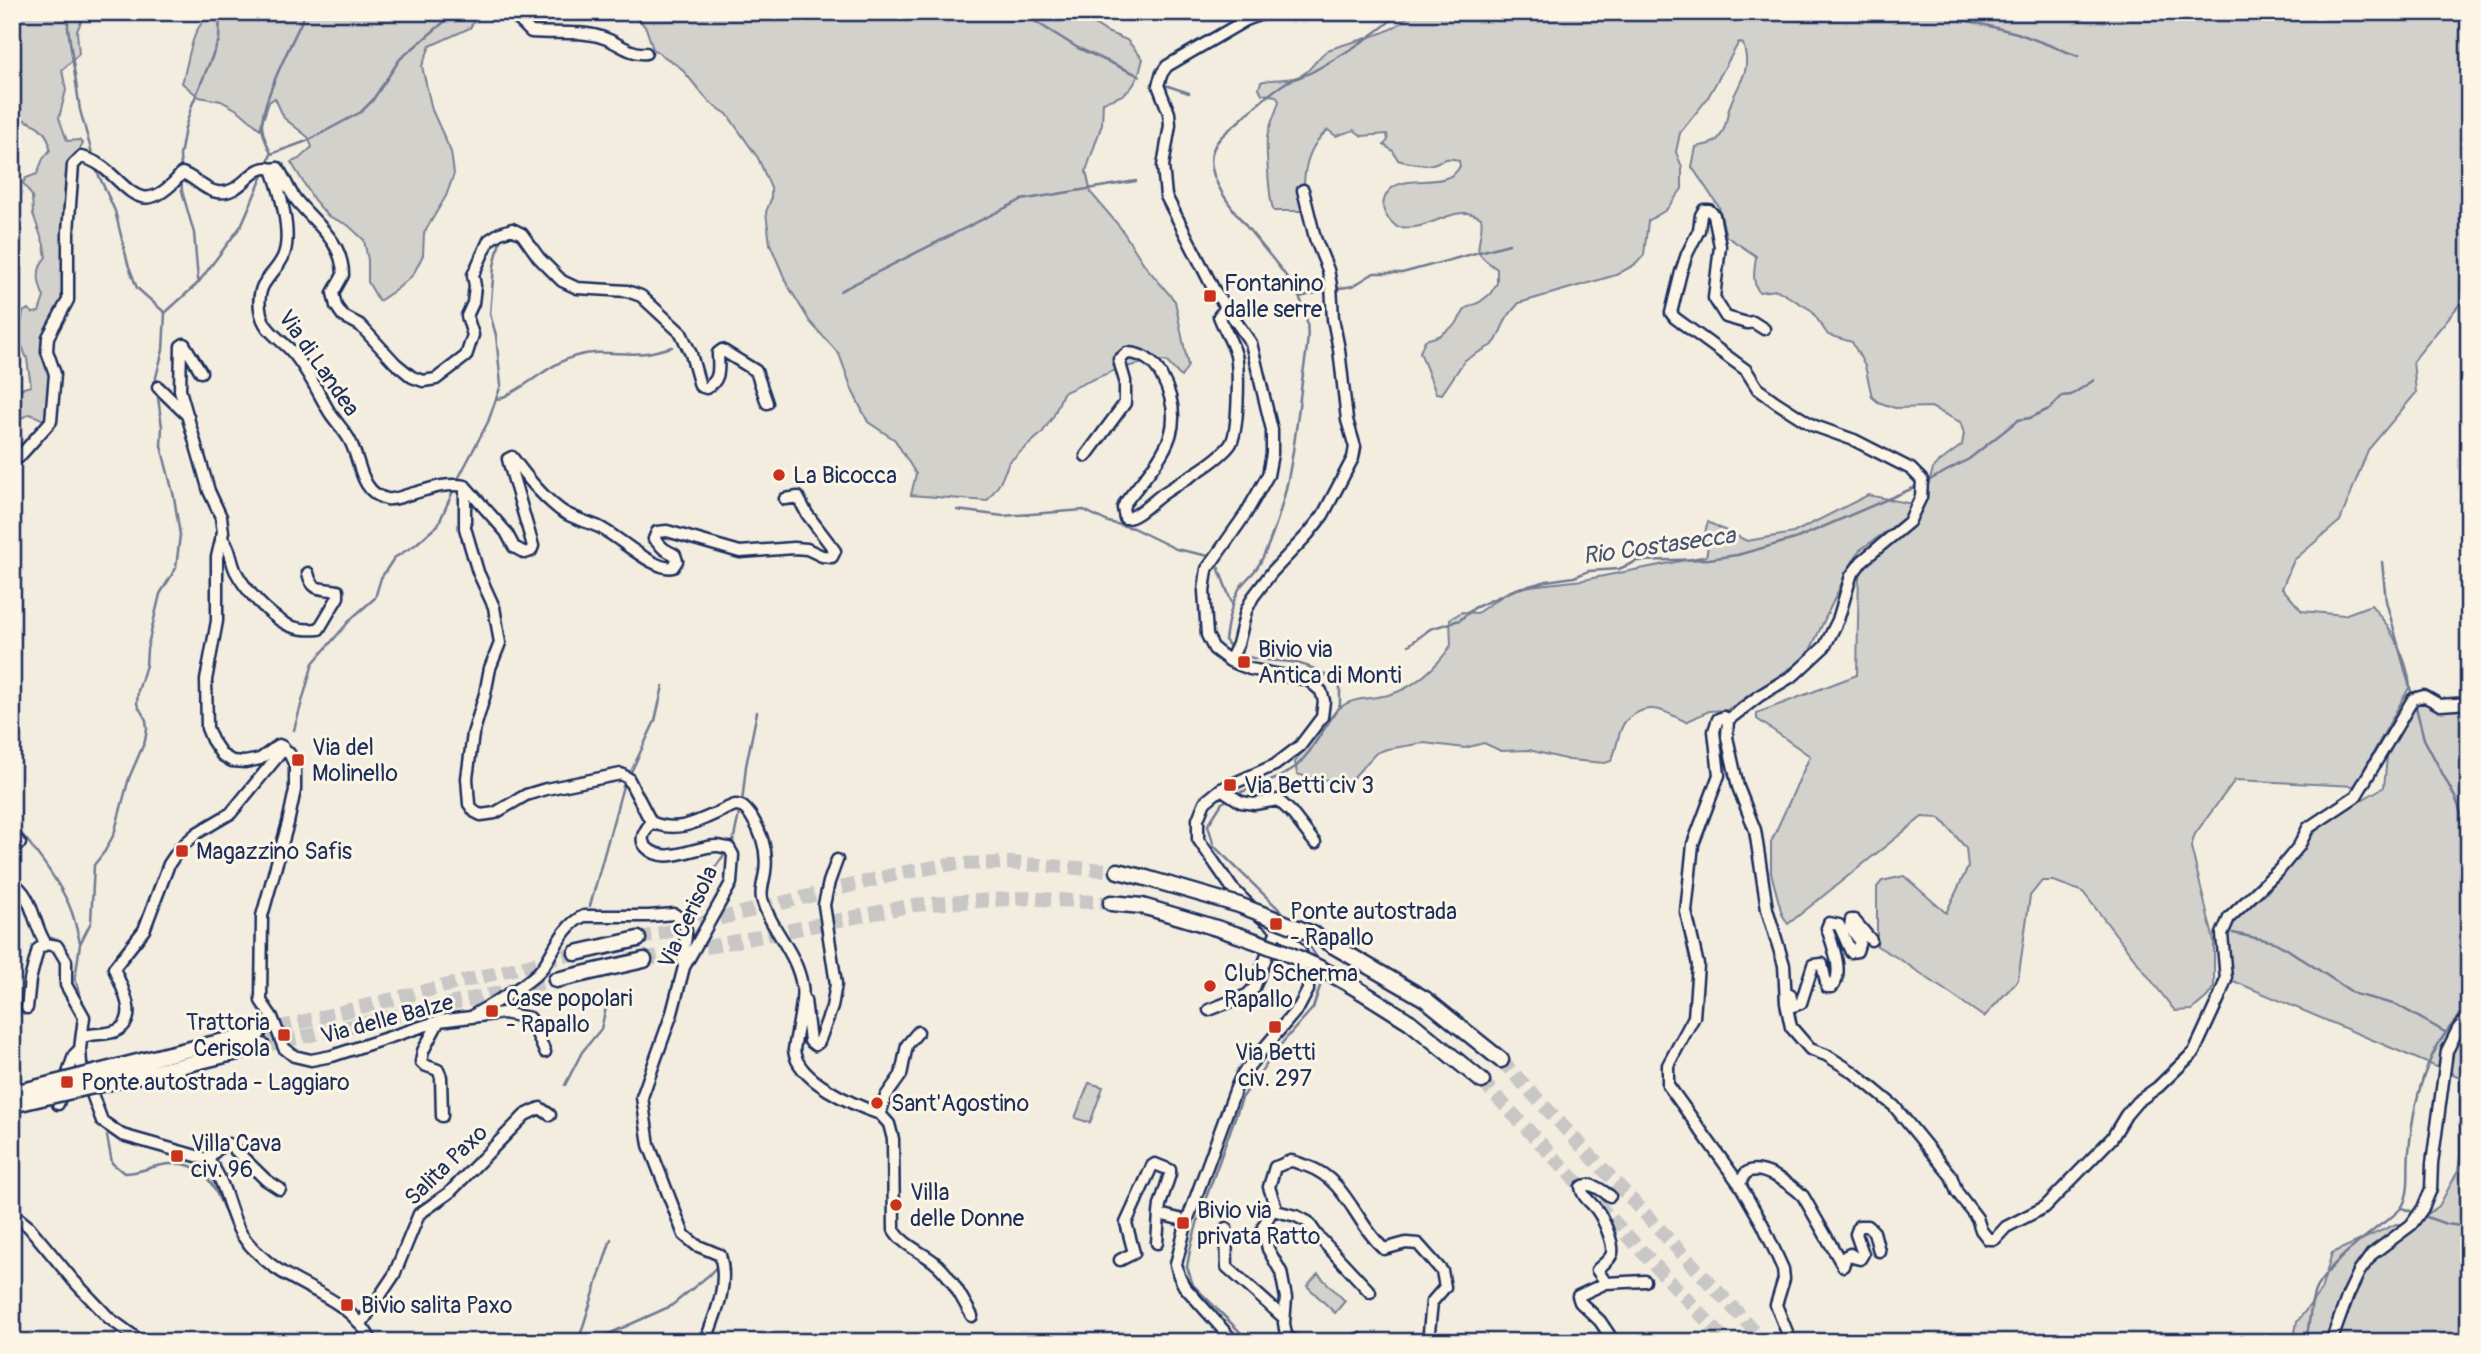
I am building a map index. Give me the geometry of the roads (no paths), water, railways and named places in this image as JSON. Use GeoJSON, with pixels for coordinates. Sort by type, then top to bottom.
{"type":"FeatureCollection","features":[{"type":"Feature","properties":{"kind":"highway"},"geometry":{"type":"LineString","coordinates":[[1118,871],[1239,905],[1313,934],[1425,999],[1501,1060]]}},
{"type":"Feature","properties":{"kind":"highway"},"geometry":{"type":"LineString","coordinates":[[1111,902],[1142,906],[1267,946],[1330,973],[1410,1022],[1482,1081]]}},
{"type":"Feature","properties":{"kind":"highway"},"geometry":{"type":"LineString","coordinates":[[576,953],[638,939]]}},
{"type":"Feature","properties":{"kind":"highway"},"geometry":{"type":"LineString","coordinates":[[556,980],[644,960]]}},
{"type":"Feature","properties":{"kind":"highway"},"geometry":{"type":"LineString","coordinates":[[12,1105],[36,1093],[260,1040]]}},
{"type":"Feature","properties":{"kind":"highway"},"geometry":{"type":"LineString","coordinates":[[12,1093],[36,1093]]}},
{"type":"Feature","properties":{"kind":"street"},"geometry":{"type":"LineString","coordinates":[[12,21],[15,12]]}},
{"type":"Feature","properties":{"kind":"street"},"geometry":{"type":"LineString","coordinates":[[516,12],[518,19],[531,32],[587,33],[610,40],[633,52],[646,53]]}},
{"type":"Feature","properties":{"kind":"street"},"geometry":{"type":"LineString","coordinates":[[1234,1342],[1184,1286],[1176,1264],[1187,1221],[1243,1073],[1299,1007],[1308,990],[1308,977],[1301,952],[1291,940],[1232,888],[1198,839],[1198,819],[1205,803],[1287,757],[1319,722],[1324,706],[1321,691],[1308,680],[1250,669],[1214,649],[1208,635],[1204,592],[1207,569],[1245,515],[1268,475],[1272,454],[1272,430],[1251,343],[1214,290],[1166,196],[1163,166],[1170,125],[1169,113],[1158,85],[1167,66],[1246,20],[1266,12]]}},
{"type":"Feature","properties":{"kind":"street"},"geometry":{"type":"LineString","coordinates":[[12,458],[19,457],[51,421],[55,374],[47,351],[48,337],[68,300],[68,232],[73,165],[81,158],[89,159],[105,169],[132,194],[144,197],[169,189],[182,173],[192,176],[205,188],[223,192],[239,188],[259,169],[278,167],[296,201],[315,218],[337,247],[344,275],[334,293],[336,306],[343,316],[360,325],[395,363],[412,377],[423,381],[436,379],[466,356],[473,335],[467,316],[473,303],[473,275],[489,240],[512,229],[522,234],[539,258],[562,281],[577,288],[627,291],[640,296],[681,333],[691,354],[700,386],[706,388],[713,384],[719,369],[718,353],[722,350],[756,371],[767,403]]}},
{"type":"Feature","properties":{"kind":"street","name":"Via di Landea"},"geometry":{"type":"LineString","coordinates":[[272,169],[284,213],[286,246],[282,259],[262,286],[260,311],[266,328],[293,353],[315,384],[328,411],[351,441],[366,484],[375,494],[388,500],[445,485],[464,486]]}},
{"type":"Feature","properties":{"kind":"street"},"geometry":{"type":"LineString","coordinates":[[1231,659],[1253,597],[1323,515],[1353,458],[1355,447],[1347,420],[1339,349],[1332,319],[1328,270],[1315,238],[1303,190]]}},
{"type":"Feature","properties":{"kind":"street"},"geometry":{"type":"LineString","coordinates":[[1764,329],[1754,322],[1747,323],[1726,317],[1714,298],[1720,246],[1714,215],[1709,210],[1704,210],[1699,230],[1687,254],[1672,301],[1671,313],[1746,370],[1758,389],[1776,402],[1812,425],[1854,440],[1911,469],[1922,480],[1923,488],[1909,522],[1862,561],[1851,576],[1838,620],[1825,646],[1794,676],[1759,696],[1728,720],[1727,737],[1738,787],[1755,830],[1767,909],[1784,968],[1787,1018],[1810,1049],[1826,1055],[1853,1072],[1894,1106],[1951,1176],[1957,1192],[1977,1218],[1988,1239],[1995,1239],[2006,1227],[2045,1207],[2112,1138],[2137,1102],[2158,1087],[2194,1052],[2226,979],[2222,934],[2229,918],[2280,869],[2299,846],[2308,828],[2356,796],[2413,699],[2424,696],[2440,705],[2469,703]]}},
{"type":"Feature","properties":{"kind":"street"},"geometry":{"type":"LineString","coordinates":[[1086,456],[1125,403],[1125,381],[1119,360],[1127,353],[1138,353],[1159,370],[1169,389],[1175,420],[1171,438],[1125,503],[1125,518],[1135,516],[1148,503],[1229,447],[1236,428],[1237,358],[1230,336],[1219,316],[1227,307]]}},
{"type":"Feature","properties":{"kind":"street"},"geometry":{"type":"LineString","coordinates":[[82,1037],[114,1031],[125,1021],[128,1000],[114,968],[144,930],[169,864],[189,839],[231,813],[283,747],[279,745],[260,759],[233,761],[222,755],[207,728],[206,680],[217,621],[218,557],[223,532],[221,517],[209,491],[180,390],[181,346],[184,344],[201,372]]}},
{"type":"Feature","properties":{"kind":"street"},"geometry":{"type":"LineString","coordinates":[[158,387],[188,416]]}},
{"type":"Feature","properties":{"kind":"street"},"geometry":{"type":"LineString","coordinates":[[464,486],[506,532],[514,547],[525,553],[531,551],[533,546],[508,459],[512,457],[527,479],[562,512],[620,538],[650,563],[668,569],[677,561],[675,555],[664,550],[654,539],[657,532],[667,531],[740,552],[794,548],[832,557],[835,551],[807,514],[798,497],[785,499]]}},
{"type":"Feature","properties":{"kind":"street"},"geometry":{"type":"LineString","coordinates":[[464,486],[465,528],[478,572],[494,607],[500,643],[490,668],[473,734],[467,778],[469,804],[475,812],[481,815],[495,813],[526,795],[621,774],[628,778],[651,822],[664,828],[675,828],[735,805],[742,805],[758,826],[765,850],[766,869],[761,896],[770,919],[788,944],[803,987],[810,1041],[815,1045],[819,1042],[836,984],[824,905],[828,882],[837,860]]}},
{"type":"Feature","properties":{"kind":"street"},"geometry":{"type":"LineString","coordinates":[[221,538],[227,542],[237,573],[271,612],[288,626],[309,630],[318,629],[338,597],[338,591],[323,591],[316,587],[308,572]]}},
{"type":"Feature","properties":{"kind":"street"},"geometry":{"type":"LineString","coordinates":[[1728,720],[1724,717],[1718,719],[1714,731],[1719,775],[1693,845],[1686,912],[1698,972],[1694,1017],[1668,1065],[1666,1075],[1668,1086],[1740,1185],[1763,1225],[1783,1269],[1784,1279],[1776,1305],[1791,1342]]}},
{"type":"Feature","properties":{"kind":"street","name":"Via delle Balze"},"geometry":{"type":"LineString","coordinates":[[282,751],[289,752],[295,765],[295,790],[262,916],[261,1001],[272,1017],[284,1048],[294,1056],[311,1060],[332,1056],[439,1021],[471,1016],[541,970],[557,942],[584,916],[674,914],[683,919],[687,930],[682,961],[684,967]]}},
{"type":"Feature","properties":{"kind":"street"},"geometry":{"type":"LineString","coordinates":[[1223,791],[1241,802],[1254,804],[1278,800],[1291,811],[1315,843]]}},
{"type":"Feature","properties":{"kind":"street","name":"Via Cerisola"},"geometry":{"type":"LineString","coordinates":[[651,822],[643,836],[648,850],[673,855],[719,845],[729,849],[733,855],[731,883],[684,967],[672,1013],[642,1097],[649,1145],[684,1235],[696,1245],[719,1255],[723,1266],[722,1292],[705,1342]]}},
{"type":"Feature","properties":{"kind":"street"},"geometry":{"type":"LineString","coordinates":[[12,883],[21,888],[40,936],[46,944]]}},
{"type":"Feature","properties":{"kind":"street"},"geometry":{"type":"LineString","coordinates":[[1784,968],[1788,970],[1791,1002],[1796,1006],[1801,1003],[1813,965],[1822,964],[1827,987],[1832,987],[1838,979],[1834,950],[1827,928],[1829,923],[1839,925],[1851,952],[1857,951],[1860,941],[1850,927],[1851,920],[1854,920],[1871,940]]}},
{"type":"Feature","properties":{"kind":"street"},"geometry":{"type":"LineString","coordinates":[[1209,1010],[1247,995],[1254,988],[1277,930]]}},
{"type":"Feature","properties":{"kind":"street"},"geometry":{"type":"LineString","coordinates":[[27,1008],[38,949],[46,944],[57,946],[66,961],[66,985],[84,1017],[81,1064],[102,1121],[122,1135],[207,1159],[221,1181],[237,1227],[250,1245],[264,1259],[286,1274],[317,1290],[348,1311],[361,1324],[372,1342]]}},
{"type":"Feature","properties":{"kind":"street"},"geometry":{"type":"LineString","coordinates":[[803,987],[795,1060],[802,1070],[837,1096],[880,1114],[889,1124],[893,1139],[894,1230],[904,1241],[934,1262],[949,1278],[972,1316]]}},
{"type":"Feature","properties":{"kind":"street"},"geometry":{"type":"LineString","coordinates":[[471,1016],[503,1013],[530,1018],[545,1052]]}},
{"type":"Feature","properties":{"kind":"street"},"geometry":{"type":"LineString","coordinates":[[2331,1342],[2359,1272],[2372,1254],[2412,1225],[2423,1208],[2431,1189],[2447,1051],[2458,1029],[2469,1016]]}},
{"type":"Feature","properties":{"kind":"street"},"geometry":{"type":"LineString","coordinates":[[439,1021],[423,1051],[421,1062],[438,1070],[441,1077],[442,1116]]}},
{"type":"Feature","properties":{"kind":"street"},"geometry":{"type":"LineString","coordinates":[[880,1114],[886,1096],[901,1075],[907,1045],[918,1032]]}},
{"type":"Feature","properties":{"kind":"street"},"geometry":{"type":"LineString","coordinates":[[58,1104],[74,1055],[80,1049]]}},
{"type":"Feature","properties":{"kind":"street","name":"Salita Paxo"},"geometry":{"type":"LineString","coordinates":[[361,1324],[394,1275],[419,1214],[449,1193],[525,1115],[540,1108],[550,1115]]}},
{"type":"Feature","properties":{"kind":"street"},"geometry":{"type":"LineString","coordinates":[[207,1159],[219,1147],[229,1144],[266,1180],[280,1189]]}},
{"type":"Feature","properties":{"kind":"street"},"geometry":{"type":"LineString","coordinates":[[1294,1342],[1286,1335],[1286,1298],[1281,1272],[1268,1249],[1263,1227],[1275,1205],[1269,1187],[1275,1167],[1292,1161],[1312,1168],[1332,1180],[1347,1197],[1373,1240],[1384,1250],[1406,1243],[1418,1244],[1442,1271],[1445,1287],[1432,1301],[1428,1342]]}},
{"type":"Feature","properties":{"kind":"street"},"geometry":{"type":"LineString","coordinates":[[1120,1260],[1134,1253],[1126,1223],[1155,1164],[1170,1170],[1160,1205],[1157,1243]]}},
{"type":"Feature","properties":{"kind":"street"},"geometry":{"type":"LineString","coordinates":[[1740,1185],[1745,1174],[1763,1171],[1794,1187],[1803,1196],[1843,1266],[1846,1256],[1850,1254],[1860,1259],[1863,1254],[1856,1234],[1859,1226],[1868,1226],[1874,1232],[1879,1251]]}},
{"type":"Feature","properties":{"kind":"street"},"geometry":{"type":"LineString","coordinates":[[1606,1283],[1597,1270],[1611,1257],[1613,1251],[1606,1226],[1598,1210],[1581,1192],[1581,1187],[1596,1186],[1610,1196]]}},
{"type":"Feature","properties":{"kind":"street"},"geometry":{"type":"LineString","coordinates":[[1272,1210],[1308,1222],[1370,1292]]}},
{"type":"Feature","properties":{"kind":"street"},"geometry":{"type":"LineString","coordinates":[[12,1213],[29,1227],[109,1318],[142,1342]]}},
{"type":"Feature","properties":{"kind":"street"},"geometry":{"type":"LineString","coordinates":[[1159,1214],[1187,1221]]}},
{"type":"Feature","properties":{"kind":"street"},"geometry":{"type":"LineString","coordinates":[[1226,1228],[1227,1267],[1284,1318]]}},
{"type":"Feature","properties":{"kind":"street"},"geometry":{"type":"LineString","coordinates":[[1614,1342],[1600,1321],[1578,1299],[1583,1293],[1606,1283],[1645,1282]]}},
{"type":"Feature","properties":{"kind":"street"},"geometry":{"type":"LineString","coordinates":[[1356,1342],[1358,1339],[1364,1342]]}},
{"type":"Feature","properties":{"kind":"waterway"},"geometry":{"type":"LineString","coordinates":[[68,12],[80,110],[93,157]]}},
{"type":"Feature","properties":{"kind":"waterway"},"geometry":{"type":"LineString","coordinates":[[181,170],[180,156],[185,128],[219,40],[220,12]]}},
{"type":"Feature","properties":{"kind":"waterway"},"geometry":{"type":"LineString","coordinates":[[271,154],[263,131],[264,112],[280,68],[306,12]]}},
{"type":"Feature","properties":{"kind":"waterway"},"geometry":{"type":"LineString","coordinates":[[266,167],[271,154],[307,141],[361,112],[372,101],[400,59],[456,12]]}},
{"type":"Feature","properties":{"kind":"waterway"},"geometry":{"type":"LineString","coordinates":[[1020,12],[1078,48],[1140,76]]}},
{"type":"Feature","properties":{"kind":"waterway"},"geometry":{"type":"LineString","coordinates":[[1231,648],[1225,640],[1234,601],[1269,544],[1289,476],[1308,331],[1299,296],[1219,187],[1212,168],[1213,150],[1224,134],[1274,91],[1358,45],[1399,12]]}},
{"type":"Feature","properties":{"kind":"waterway"},"geometry":{"type":"LineString","coordinates":[[1905,12],[1947,12],[1957,18],[2017,33],[2078,56]]}},
{"type":"Feature","properties":{"kind":"waterway"},"geometry":{"type":"LineString","coordinates":[[1165,85],[1189,93]]}},
{"type":"Feature","properties":{"kind":"waterway"},"geometry":{"type":"LineString","coordinates":[[95,167],[115,211],[137,288],[164,312]]}},
{"type":"Feature","properties":{"kind":"waterway"},"geometry":{"type":"LineString","coordinates":[[156,383],[163,350],[165,313],[198,283],[241,226],[264,173]]}},
{"type":"Feature","properties":{"kind":"waterway"},"geometry":{"type":"LineString","coordinates":[[181,177],[182,191],[194,233],[198,280]]}},
{"type":"Feature","properties":{"kind":"waterway"},"geometry":{"type":"LineString","coordinates":[[840,291],[1021,200],[1136,181]]}},
{"type":"Feature","properties":{"kind":"waterway"},"geometry":{"type":"LineString","coordinates":[[457,481],[488,422],[501,385],[496,335],[490,314],[494,266],[500,241]]}},
{"type":"Feature","properties":{"kind":"waterway"},"geometry":{"type":"LineString","coordinates":[[1334,289],[1353,286],[1374,273],[1402,273],[1509,244]]}},
{"type":"Feature","properties":{"kind":"waterway"},"geometry":{"type":"LineString","coordinates":[[1300,297],[1328,290]]}},
{"type":"Feature","properties":{"kind":"waterway"},"geometry":{"type":"LineString","coordinates":[[496,400],[507,396],[555,365],[576,356],[594,353],[646,353],[672,347]]}},
{"type":"Feature","properties":{"kind":"waterway","name":"Rio Costasecca"},"geometry":{"type":"LineString","coordinates":[[1926,482],[1969,459],[2018,420],[2030,418],[2051,408],[2062,396],[2071,395],[2094,380]]}},
{"type":"Feature","properties":{"kind":"waterway"},"geometry":{"type":"LineString","coordinates":[[80,993],[75,979],[80,944],[91,922],[94,865],[114,834],[129,778],[145,741],[146,720],[137,704],[138,691],[160,594],[176,568],[180,535],[161,446],[162,427],[157,390]]}},
{"type":"Feature","properties":{"kind":"waterway","name":"Rio Costasecca"},"geometry":{"type":"LineString","coordinates":[[1409,645],[1430,629],[1460,620],[1474,608],[1514,590],[1574,577],[1589,571],[1619,569],[1637,561],[1709,559],[1737,555],[1795,539],[1918,486]]}},
{"type":"Feature","properties":{"kind":"waterway"},"geometry":{"type":"LineString","coordinates":[[294,730],[313,663],[352,618],[375,598],[381,578],[394,558],[415,545],[438,525],[455,487]]}},
{"type":"Feature","properties":{"kind":"waterway"},"geometry":{"type":"LineString","coordinates":[[957,510],[1003,516],[1084,510],[1108,522],[1133,528],[1176,549],[1209,556]]}},
{"type":"Feature","properties":{"kind":"waterway"},"geometry":{"type":"LineString","coordinates":[[2382,562],[2386,601],[2412,695]]}},
{"type":"Feature","properties":{"kind":"waterway"},"geometry":{"type":"LineString","coordinates":[[1217,564],[1233,606]]}},
{"type":"Feature","properties":{"kind":"waterway"},"geometry":{"type":"LineString","coordinates":[[1236,652],[1256,659],[1304,665],[1324,674],[1340,687],[1340,705],[1297,766],[1278,778],[1236,794]]}},
{"type":"Feature","properties":{"kind":"waterway"},"geometry":{"type":"LineString","coordinates":[[630,774],[655,721],[663,686]]}},
{"type":"Feature","properties":{"kind":"waterway"},"geometry":{"type":"LineString","coordinates":[[2415,703],[2424,739],[2456,799],[2469,835]]}},
{"type":"Feature","properties":{"kind":"waterway"},"geometry":{"type":"LineString","coordinates":[[742,803],[757,712]]}},
{"type":"Feature","properties":{"kind":"waterway"},"geometry":{"type":"LineString","coordinates":[[590,906],[626,780]]}},
{"type":"Feature","properties":{"kind":"waterway"},"geometry":{"type":"LineString","coordinates":[[1231,798],[1222,803],[1208,825],[1214,846],[1286,916]]}},
{"type":"Feature","properties":{"kind":"waterway"},"geometry":{"type":"LineString","coordinates":[[730,846],[740,809]]}},
{"type":"Feature","properties":{"kind":"waterway"},"geometry":{"type":"LineString","coordinates":[[12,822],[60,888],[72,914],[80,942]]}},
{"type":"Feature","properties":{"kind":"waterway"},"geometry":{"type":"LineString","coordinates":[[684,912],[726,852]]}},
{"type":"Feature","properties":{"kind":"waterway"},"geometry":{"type":"LineString","coordinates":[[2233,933],[2274,942],[2355,994],[2397,1005],[2445,1032]]}},
{"type":"Feature","properties":{"kind":"waterway"},"geometry":{"type":"LineString","coordinates":[[1304,937],[1319,961]]}},
{"type":"Feature","properties":{"kind":"waterway"},"geometry":{"type":"LineString","coordinates":[[1250,1342],[1193,1285],[1187,1267],[1190,1250],[1198,1220],[1242,1098],[1282,1043],[1313,1008],[1323,977]]}},
{"type":"Feature","properties":{"kind":"waterway"},"geometry":{"type":"LineString","coordinates":[[565,1085],[582,1052],[601,1029],[609,995]]}},
{"type":"Feature","properties":{"kind":"waterway"},"geometry":{"type":"LineString","coordinates":[[2305,1342],[2315,1290],[2324,1276],[2346,1253],[2396,1214],[2403,1205],[2408,1186],[2414,1113],[2425,1074],[2442,1038],[2469,1008]]}},
{"type":"Feature","properties":{"kind":"waterway"},"geometry":{"type":"LineString","coordinates":[[107,1136],[112,1163],[124,1173],[173,1164],[186,1164],[196,1168],[211,1183],[228,1219]]}},
{"type":"Feature","properties":{"kind":"waterway"},"geometry":{"type":"LineString","coordinates":[[2402,1208],[2415,1213]]}},
{"type":"Feature","properties":{"kind":"waterway"},"geometry":{"type":"LineString","coordinates":[[2421,1215],[2446,1224],[2469,1227]]}},
{"type":"Feature","properties":{"kind":"waterway"},"geometry":{"type":"LineString","coordinates":[[578,1342],[611,1239]]}},
{"type":"Feature","properties":{"kind":"waterway"},"geometry":{"type":"LineString","coordinates":[[591,1342],[671,1306],[718,1265]]}},
{"type":"Feature","properties":{"kind":"tunnel"},"geometry":{"type":"LineString","coordinates":[[638,939],[901,873],[952,864],[1011,863],[1118,871]]}},
{"type":"Feature","properties":{"kind":"tunnel"},"geometry":{"type":"LineString","coordinates":[[644,960],[914,905],[1024,898],[1111,903]]}},
{"type":"Feature","properties":{"kind":"tunnel"},"geometry":{"type":"LineString","coordinates":[[258,1033],[576,953]]}},
{"type":"Feature","properties":{"kind":"tunnel"},"geometry":{"type":"LineString","coordinates":[[262,1046],[556,980]]}},
{"type":"Feature","properties":{"kind":"tunnel"},"geometry":{"type":"LineString","coordinates":[[1501,1060],[1765,1342]]}},
{"type":"Feature","properties":{"kind":"tunnel"},"geometry":{"type":"LineString","coordinates":[[1482,1081],[1727,1342]]}},
{"type":"Feature","properties":{"kind":"place","name":"Fontanino dalle serre"},"geometry":{"type":"Point","coordinates":[1210,296]}},
{"type":"Feature","properties":{"kind":"place","name":"La Bicocca"},"geometry":{"type":"Point","coordinates":[779,475]}},
{"type":"Feature","properties":{"kind":"place","name":"Bivio via Antica di Monti"},"geometry":{"type":"Point","coordinates":[1244,662]}},
{"type":"Feature","properties":{"kind":"place","name":"Via del Molinello"},"geometry":{"type":"Point","coordinates":[298,760]}},
{"type":"Feature","properties":{"kind":"place","name":"Via Betti civ 3"},"geometry":{"type":"Point","coordinates":[1230,785]}},
{"type":"Feature","properties":{"kind":"place","name":"Magazzino Safis"},"geometry":{"type":"Point","coordinates":[182,851]}},
{"type":"Feature","properties":{"kind":"place","name":"Ponte autostrada - Rapallo"},"geometry":{"type":"Point","coordinates":[1276,924]}},
{"type":"Feature","properties":{"kind":"place","name":"Club Scherma Rapallo"},"geometry":{"type":"Point","coordinates":[1210,986]}},
{"type":"Feature","properties":{"kind":"place","name":"Case popolari - Rapallo"},"geometry":{"type":"Point","coordinates":[492,1011]}},
{"type":"Feature","properties":{"kind":"place","name":"Via Betti civ. 297"},"geometry":{"type":"Point","coordinates":[1275,1027]}},
{"type":"Feature","properties":{"kind":"place","name":"Trattoria Cerisola"},"geometry":{"type":"Point","coordinates":[284,1035]}},
{"type":"Feature","properties":{"kind":"place","name":"Ponte autostrada - Laggiaro"},"geometry":{"type":"Point","coordinates":[67,1082]}},
{"type":"Feature","properties":{"kind":"place","name":"Sant'Agostino"},"geometry":{"type":"Point","coordinates":[877,1103]}},
{"type":"Feature","properties":{"kind":"place","name":"Villa Cava civ. 96"},"geometry":{"type":"Point","coordinates":[177,1156]}},
{"type":"Feature","properties":{"kind":"place","name":"Villa delle Donne"},"geometry":{"type":"Point","coordinates":[896,1205]}},
{"type":"Feature","properties":{"kind":"place","name":"Bivio via privata Ratto"},"geometry":{"type":"Point","coordinates":[1183,1223]}},
{"type":"Feature","properties":{"kind":"place","name":"Bivio salita Paxo"},"geometry":{"type":"Point","coordinates":[347,1305]}}]}
